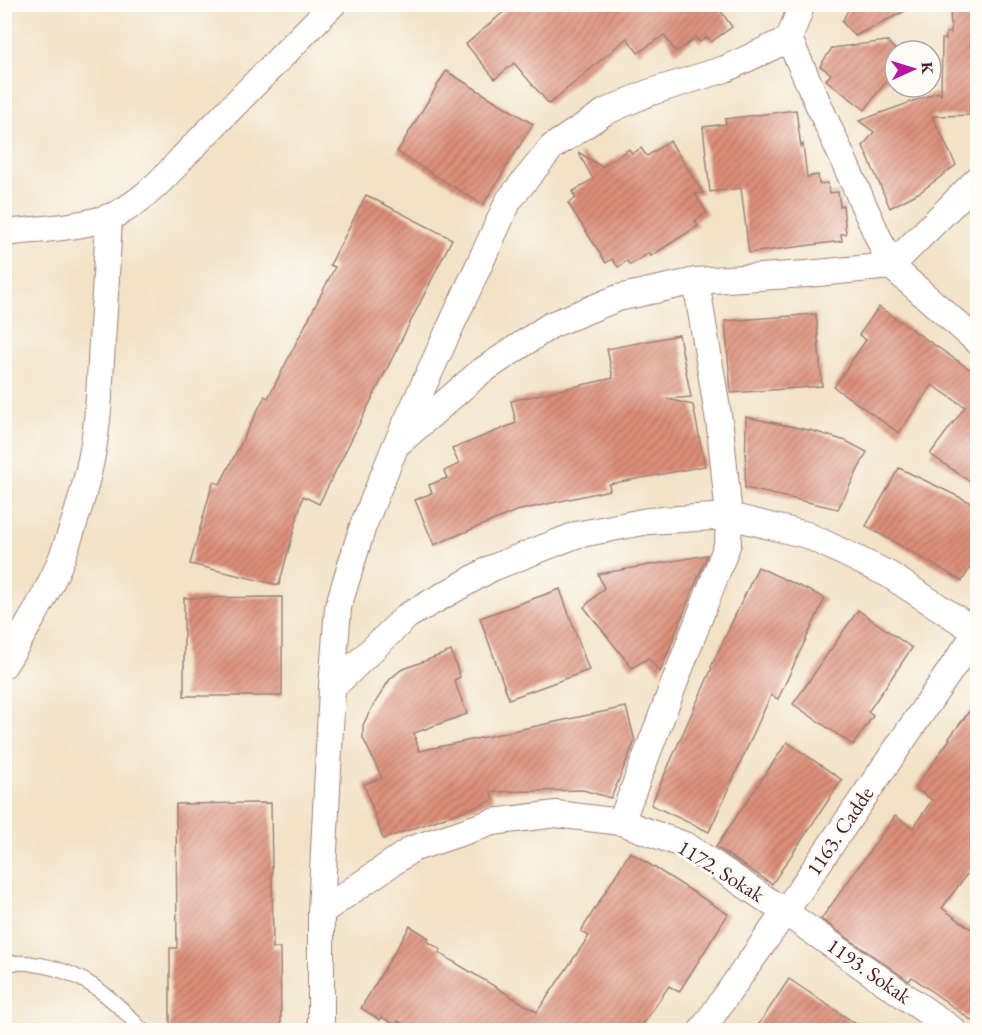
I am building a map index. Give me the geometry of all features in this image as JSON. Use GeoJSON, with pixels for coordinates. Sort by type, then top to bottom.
{"type":"FeatureCollection","features":[{"type":"Feature","properties":{"kind":"street"},"geometry":{"type":"LineString","coordinates":[[4,233],[82,224],[109,217],[141,198],[164,179],[333,4]]}},
{"type":"Feature","properties":{"kind":"street"},"geometry":{"type":"LineString","coordinates":[[321,1030],[321,912],[338,608],[363,526],[395,447],[508,200],[552,147],[605,112],[648,93],[725,69],[789,39],[802,4]]}},
{"type":"Feature","properties":{"kind":"street"},"geometry":{"type":"LineString","coordinates":[[789,39],[891,266],[978,342]]}},
{"type":"Feature","properties":{"kind":"street"},"geometry":{"type":"LineString","coordinates":[[395,447],[479,373],[551,325],[618,298],[696,281],[891,266],[978,179]]}},
{"type":"Feature","properties":{"kind":"street"},"geometry":{"type":"LineString","coordinates":[[4,665],[29,626],[57,569],[86,482],[97,417],[109,217]]}},
{"type":"Feature","properties":{"kind":"street"},"geometry":{"type":"LineString","coordinates":[[621,822],[728,543],[729,516],[720,426],[696,281]]}},
{"type":"Feature","properties":{"kind":"street"},"geometry":{"type":"LineString","coordinates":[[332,688],[407,616],[492,568],[576,534],[648,521],[729,516],[807,535],[888,574],[977,631]]}},
{"type":"Feature","properties":{"kind":"street","name":"1163. Cadde"},"geometry":{"type":"LineString","coordinates":[[702,1030],[977,631]]}},
{"type":"Feature","properties":{"kind":"street","name":"1172. Sokak"},"geometry":{"type":"LineString","coordinates":[[321,912],[412,849],[493,822],[556,814],[621,822],[687,846],[785,912]]}},
{"type":"Feature","properties":{"kind":"street","name":"1193. Sokak"},"geometry":{"type":"LineString","coordinates":[[785,912],[953,1030]]}},
{"type":"Feature","properties":{"kind":"lane"},"geometry":{"type":"LineString","coordinates":[[4,963],[48,966],[83,980],[98,988],[111,999],[142,1030]]}},
{"type":"Feature","properties":{"kind":"building"},"geometry":{"type":"Polygon","coordinates":[[[513,4],[716,4],[732,27],[711,42],[707,37],[700,42],[696,38],[676,52],[664,35],[638,53],[627,38],[549,104],[514,63],[495,79],[466,44],[513,4]]]}},
{"type":"Feature","properties":{"kind":"building"},"geometry":{"type":"Polygon","coordinates":[[[851,4],[919,4],[855,36],[842,22],[851,4]]]}},
{"type":"Feature","properties":{"kind":"building"},"geometry":{"type":"Polygon","coordinates":[[[950,5],[978,5],[978,115],[932,116],[956,165],[920,192],[890,208],[863,146],[874,132],[859,121],[919,99],[943,99],[943,39],[946,39],[946,33],[951,33],[950,5]]]}},
{"type":"Feature","properties":{"kind":"building"},"geometry":{"type":"Polygon","coordinates":[[[883,42],[883,85],[865,110],[826,80],[831,74],[820,66],[832,48],[883,42]]]}},
{"type":"Feature","properties":{"kind":"building"},"geometry":{"type":"Polygon","coordinates":[[[446,71],[533,124],[483,205],[397,152],[446,71]]]}},
{"type":"Feature","properties":{"kind":"building"},"geometry":{"type":"Polygon","coordinates":[[[796,110],[807,177],[818,175],[819,184],[828,183],[829,193],[838,192],[840,206],[843,205],[846,234],[841,234],[842,241],[749,253],[741,188],[710,192],[703,127],[726,124],[725,119],[796,110]]]}},
{"type":"Feature","properties":{"kind":"building"},"geometry":{"type":"Polygon","coordinates":[[[670,141],[703,193],[695,194],[707,213],[695,221],[698,226],[651,256],[649,253],[630,265],[627,261],[618,267],[612,259],[606,263],[568,203],[576,198],[572,192],[593,179],[578,152],[602,167],[629,149],[632,154],[641,148],[647,156],[670,141]]]}},
{"type":"Feature","properties":{"kind":"building"},"geometry":{"type":"Polygon","coordinates":[[[366,195],[452,239],[319,504],[303,496],[279,585],[190,564],[213,482],[220,484],[265,396],[268,398],[335,267],[330,265],[366,195]]]}},
{"type":"Feature","properties":{"kind":"building"},"geometry":{"type":"Polygon","coordinates":[[[879,307],[978,375],[978,487],[930,454],[965,407],[932,385],[899,433],[834,387],[866,340],[859,335],[879,307]]]}},
{"type":"Feature","properties":{"kind":"building"},"geometry":{"type":"Polygon","coordinates":[[[816,314],[822,386],[731,393],[725,321],[816,314]]]}},
{"type":"Feature","properties":{"kind":"building"},"geometry":{"type":"Polygon","coordinates":[[[679,335],[691,397],[667,399],[693,405],[705,466],[609,484],[610,490],[516,511],[434,545],[415,500],[432,493],[429,485],[447,478],[444,471],[459,464],[452,449],[516,423],[511,401],[613,378],[607,349],[679,335]]]}},
{"type":"Feature","properties":{"kind":"building"},"geometry":{"type":"Polygon","coordinates":[[[746,417],[813,431],[846,441],[867,452],[838,509],[745,488],[746,417]]]}},
{"type":"Feature","properties":{"kind":"building"},"geometry":{"type":"Polygon","coordinates":[[[899,468],[978,506],[978,555],[962,581],[866,526],[899,468]]]}},
{"type":"Feature","properties":{"kind":"building"},"geometry":{"type":"Polygon","coordinates":[[[707,555],[660,672],[648,658],[632,668],[584,607],[604,588],[598,574],[707,555]]]}},
{"type":"Feature","properties":{"kind":"building"},"geometry":{"type":"Polygon","coordinates":[[[758,567],[825,598],[778,699],[771,695],[709,832],[651,805],[711,667],[758,567]]]}},
{"type":"Feature","properties":{"kind":"building"},"geometry":{"type":"Polygon","coordinates":[[[560,589],[589,670],[509,699],[480,618],[560,589]]]}},
{"type":"Feature","properties":{"kind":"building"},"geometry":{"type":"Polygon","coordinates":[[[282,597],[282,696],[184,696],[184,598],[282,597]]]}},
{"type":"Feature","properties":{"kind":"building"},"geometry":{"type":"Polygon","coordinates":[[[858,610],[912,648],[868,712],[873,716],[853,745],[793,704],[858,610]]]}},
{"type":"Feature","properties":{"kind":"building"},"geometry":{"type":"Polygon","coordinates":[[[451,651],[460,677],[454,680],[467,714],[414,733],[419,751],[626,707],[635,741],[611,798],[583,790],[491,792],[494,800],[383,839],[364,784],[382,778],[363,738],[363,725],[390,679],[401,670],[451,651]]]}},
{"type":"Feature","properties":{"kind":"building"},"geometry":{"type":"Polygon","coordinates":[[[978,700],[978,859],[942,908],[978,934],[978,1025],[912,977],[909,981],[821,919],[895,816],[913,828],[932,800],[915,788],[978,700]]]}},
{"type":"Feature","properties":{"kind":"building"},"geometry":{"type":"Polygon","coordinates":[[[787,742],[842,780],[772,884],[716,847],[787,742]]]}},
{"type":"Feature","properties":{"kind":"building"},"geometry":{"type":"Polygon","coordinates":[[[271,803],[273,948],[280,948],[281,1030],[170,1030],[170,948],[177,948],[176,804],[271,803]]]}},
{"type":"Feature","properties":{"kind":"building"},"geometry":{"type":"Polygon","coordinates":[[[630,852],[728,914],[679,992],[669,986],[639,1030],[414,1030],[398,1021],[396,1025],[381,1017],[380,1020],[361,1008],[410,926],[429,938],[427,941],[441,950],[439,953],[537,1012],[589,936],[581,931],[630,852]]]}},
{"type":"Feature","properties":{"kind":"building"},"geometry":{"type":"Polygon","coordinates":[[[789,979],[865,1030],[755,1030],[789,979]]]}}]}
